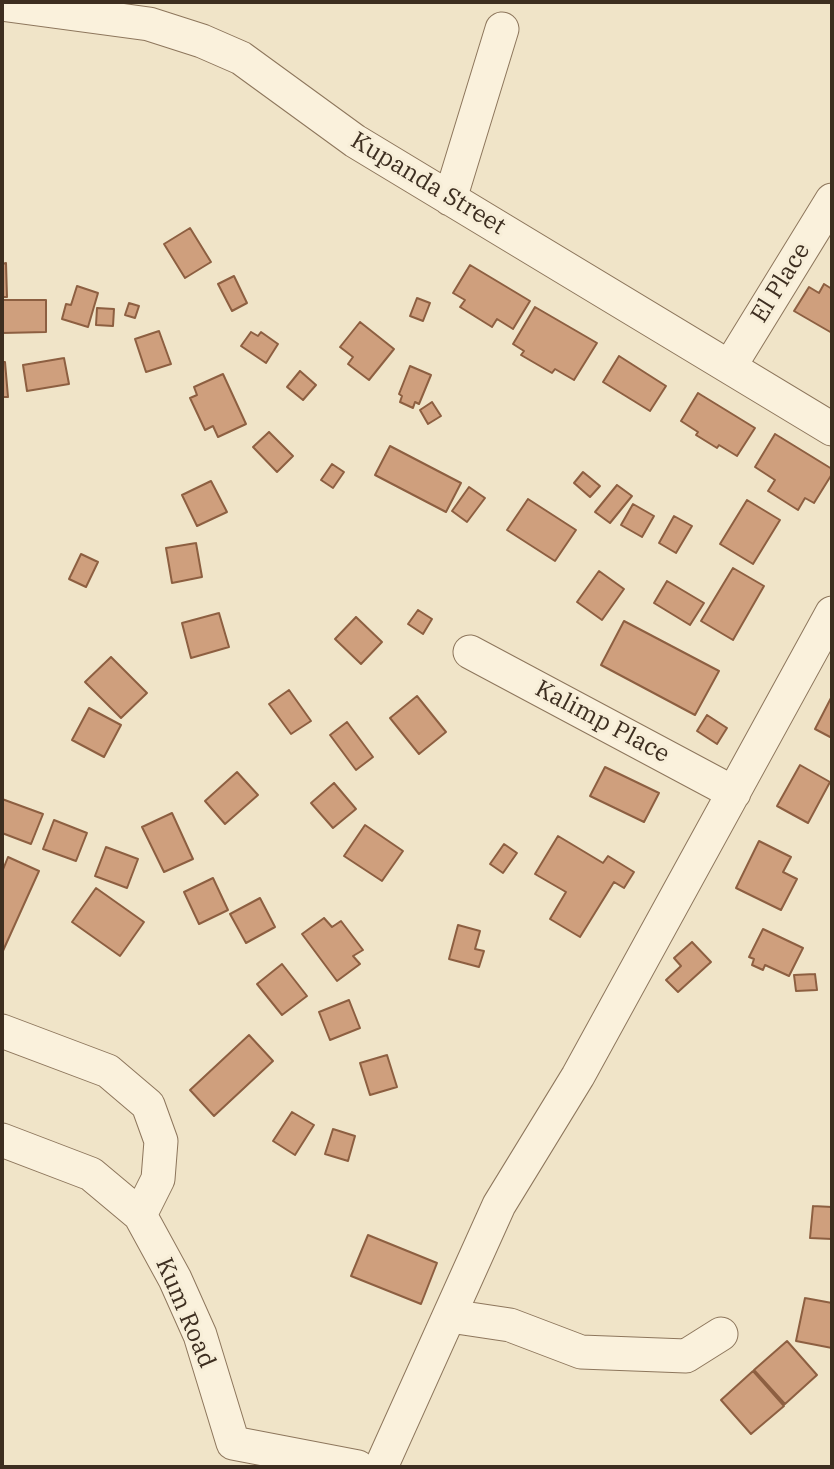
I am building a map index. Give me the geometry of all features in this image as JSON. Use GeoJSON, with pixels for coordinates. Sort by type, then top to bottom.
{"type":"FeatureCollection","features":[{"type":"Feature","properties":{"kind":"street","name":"Kupanda Street"},"geometry":{"type":"LineString","coordinates":[[2,4],[149,24],[202,41],[241,58],[355,141],[832,429]]}},
{"type":"Feature","properties":{"kind":"street"},"geometry":{"type":"LineString","coordinates":[[450,199],[502,29]]}},
{"type":"Feature","properties":{"kind":"street","name":"El Place"},"geometry":{"type":"LineString","coordinates":[[730,366],[832,200]]}},
{"type":"Feature","properties":{"kind":"street"},"geometry":{"type":"LineString","coordinates":[[381,1467],[499,1205],[578,1076],[832,613]]}},
{"type":"Feature","properties":{"kind":"street","name":"Kalimp Place"},"geometry":{"type":"LineString","coordinates":[[470,652],[734,793]]}},
{"type":"Feature","properties":{"kind":"street"},"geometry":{"type":"LineString","coordinates":[[2,1031],[108,1070],[148,1105],[161,1141],[158,1179],[140,1215]]}},
{"type":"Feature","properties":{"kind":"street","name":"Kum Road"},"geometry":{"type":"LineString","coordinates":[[2,1140],[91,1174],[140,1215],[175,1279],[200,1335],[226,1455],[358,1467]]}},
{"type":"Feature","properties":{"kind":"street"},"geometry":{"type":"LineString","coordinates":[[450,1316],[510,1325],[581,1352],[686,1356],[722,1334]]}},
{"type":"Feature","properties":{"kind":"building"},"geometry":{"type":"Polygon","coordinates":[[[190,228],[211,262],[185,278],[164,244],[190,228]]]}},
{"type":"Feature","properties":{"kind":"building"},"geometry":{"type":"Polygon","coordinates":[[[6,263],[7,297],[2,297],[2,264],[6,263]]]}},
{"type":"Feature","properties":{"kind":"building"},"geometry":{"type":"Polygon","coordinates":[[[470,265],[530,301],[513,329],[497,319],[492,327],[460,307],[465,300],[453,293],[470,265]]]}},
{"type":"Feature","properties":{"kind":"building"},"geometry":{"type":"Polygon","coordinates":[[[234,276],[247,303],[232,311],[218,284],[234,276]]]}},
{"type":"Feature","properties":{"kind":"building"},"geometry":{"type":"Polygon","coordinates":[[[824,284],[832,289],[832,333],[794,311],[809,287],[819,293],[824,284]]]}},
{"type":"Feature","properties":{"kind":"building"},"geometry":{"type":"Polygon","coordinates":[[[77,286],[98,293],[88,327],[62,319],[66,304],[71,305],[77,286]]]}},
{"type":"Feature","properties":{"kind":"building"},"geometry":{"type":"Polygon","coordinates":[[[417,298],[430,303],[423,321],[410,316],[417,298]]]}},
{"type":"Feature","properties":{"kind":"building"},"geometry":{"type":"Polygon","coordinates":[[[2,300],[46,300],[46,332],[2,333],[2,300]]]}},
{"type":"Feature","properties":{"kind":"building"},"geometry":{"type":"Polygon","coordinates":[[[129,303],[139,306],[135,318],[125,315],[129,303]]]}},
{"type":"Feature","properties":{"kind":"building"},"geometry":{"type":"Polygon","coordinates":[[[535,307],[597,343],[574,380],[555,369],[552,373],[521,355],[524,351],[513,344],[535,307]]]}},
{"type":"Feature","properties":{"kind":"building"},"geometry":{"type":"Polygon","coordinates":[[[97,308],[114,309],[113,326],[96,325],[97,308]]]}},
{"type":"Feature","properties":{"kind":"building"},"geometry":{"type":"Polygon","coordinates":[[[360,322],[394,349],[369,380],[348,364],[353,357],[340,347],[360,322]]]}},
{"type":"Feature","properties":{"kind":"building"},"geometry":{"type":"Polygon","coordinates":[[[159,331],[171,364],[146,372],[135,339],[159,331]]]}},
{"type":"Feature","properties":{"kind":"building"},"geometry":{"type":"Polygon","coordinates":[[[251,332],[258,336],[261,332],[278,344],[266,363],[241,346],[251,332]]]}},
{"type":"Feature","properties":{"kind":"building"},"geometry":{"type":"Polygon","coordinates":[[[619,356],[666,386],[650,411],[603,382],[619,356]]]}},
{"type":"Feature","properties":{"kind":"building"},"geometry":{"type":"Polygon","coordinates":[[[64,358],[69,384],[27,391],[23,365],[64,358]]]}},
{"type":"Feature","properties":{"kind":"building"},"geometry":{"type":"Polygon","coordinates":[[[2,362],[5,362],[8,397],[2,397],[2,362]]]}},
{"type":"Feature","properties":{"kind":"building"},"geometry":{"type":"Polygon","coordinates":[[[410,366],[431,375],[419,404],[415,402],[413,408],[400,402],[402,396],[399,394],[410,366]]]}},
{"type":"Feature","properties":{"kind":"building"},"geometry":{"type":"Polygon","coordinates":[[[300,371],[316,385],[303,400],[287,387],[300,371]]]}},
{"type":"Feature","properties":{"kind":"building"},"geometry":{"type":"Polygon","coordinates":[[[223,374],[246,424],[218,437],[213,426],[205,430],[190,398],[197,395],[194,387],[223,374]]]}},
{"type":"Feature","properties":{"kind":"building"},"geometry":{"type":"Polygon","coordinates":[[[698,393],[755,428],[737,456],[696,435],[698,432],[681,421],[698,393]]]}},
{"type":"Feature","properties":{"kind":"building"},"geometry":{"type":"Polygon","coordinates":[[[432,402],[441,416],[428,424],[420,410],[432,402]]]}},
{"type":"Feature","properties":{"kind":"building"},"geometry":{"type":"Polygon","coordinates":[[[269,432],[293,456],[277,472],[253,447],[269,432]]]}},
{"type":"Feature","properties":{"kind":"building"},"geometry":{"type":"Polygon","coordinates":[[[775,434],[832,469],[832,474],[814,503],[805,498],[798,510],[768,491],[775,480],[755,467],[775,434]]]}},
{"type":"Feature","properties":{"kind":"building"},"geometry":{"type":"Polygon","coordinates":[[[390,446],[461,483],[446,512],[375,475],[390,446]]]}},
{"type":"Feature","properties":{"kind":"building"},"geometry":{"type":"Polygon","coordinates":[[[332,464],[344,472],[333,488],[321,480],[332,464]]]}},
{"type":"Feature","properties":{"kind":"building"},"geometry":{"type":"Polygon","coordinates":[[[583,472],[600,486],[590,497],[574,483],[583,472]]]}},
{"type":"Feature","properties":{"kind":"building"},"geometry":{"type":"Polygon","coordinates":[[[211,481],[227,512],[197,526],[182,495],[211,481]]]}},
{"type":"Feature","properties":{"kind":"building"},"geometry":{"type":"Polygon","coordinates":[[[617,485],[632,496],[610,523],[595,512],[617,485]]]}},
{"type":"Feature","properties":{"kind":"building"},"geometry":{"type":"Polygon","coordinates":[[[469,487],[485,498],[467,522],[452,511],[469,487]]]}},
{"type":"Feature","properties":{"kind":"building"},"geometry":{"type":"Polygon","coordinates":[[[528,499],[576,530],[555,561],[507,530],[528,499]]]}},
{"type":"Feature","properties":{"kind":"building"},"geometry":{"type":"Polygon","coordinates":[[[747,500],[780,520],[753,564],[720,544],[747,500]]]}},
{"type":"Feature","properties":{"kind":"building"},"geometry":{"type":"Polygon","coordinates":[[[633,504],[654,516],[642,537],[621,525],[633,504]]]}},
{"type":"Feature","properties":{"kind":"building"},"geometry":{"type":"Polygon","coordinates":[[[674,516],[692,526],[676,553],[659,543],[674,516]]]}},
{"type":"Feature","properties":{"kind":"building"},"geometry":{"type":"Polygon","coordinates":[[[196,543],[202,577],[172,583],[166,548],[196,543]]]}},
{"type":"Feature","properties":{"kind":"building"},"geometry":{"type":"Polygon","coordinates":[[[81,554],[98,562],[86,587],[69,579],[81,554]]]}},
{"type":"Feature","properties":{"kind":"building"},"geometry":{"type":"Polygon","coordinates":[[[733,568],[764,586],[733,640],[701,621],[733,568]]]}},
{"type":"Feature","properties":{"kind":"building"},"geometry":{"type":"Polygon","coordinates":[[[599,571],[624,589],[602,620],[577,602],[599,571]]]}},
{"type":"Feature","properties":{"kind":"building"},"geometry":{"type":"Polygon","coordinates":[[[667,581],[704,603],[690,625],[654,603],[667,581]]]}},
{"type":"Feature","properties":{"kind":"building"},"geometry":{"type":"Polygon","coordinates":[[[418,610],[432,619],[423,634],[408,624],[418,610]]]}},
{"type":"Feature","properties":{"kind":"building"},"geometry":{"type":"Polygon","coordinates":[[[219,613],[229,647],[191,658],[182,623],[219,613]]]}},
{"type":"Feature","properties":{"kind":"building"},"geometry":{"type":"Polygon","coordinates":[[[356,617],[382,642],[361,664],[335,639],[356,617]]]}},
{"type":"Feature","properties":{"kind":"building"},"geometry":{"type":"Polygon","coordinates":[[[624,621],[719,671],[695,715],[601,665],[624,621]]]}},
{"type":"Feature","properties":{"kind":"building"},"geometry":{"type":"Polygon","coordinates":[[[111,657],[147,693],[121,718],[85,682],[111,657]]]}},
{"type":"Feature","properties":{"kind":"building"},"geometry":{"type":"Polygon","coordinates":[[[289,690],[311,721],[291,734],[269,704],[289,690]]]}},
{"type":"Feature","properties":{"kind":"building"},"geometry":{"type":"Polygon","coordinates":[[[417,696],[446,732],[419,754],[390,718],[417,696]]]}},
{"type":"Feature","properties":{"kind":"building"},"geometry":{"type":"Polygon","coordinates":[[[832,696],[832,738],[815,729],[832,696]]]}},
{"type":"Feature","properties":{"kind":"building"},"geometry":{"type":"Polygon","coordinates":[[[89,708],[121,725],[104,757],[72,740],[89,708]]]}},
{"type":"Feature","properties":{"kind":"building"},"geometry":{"type":"Polygon","coordinates":[[[707,715],[727,728],[717,744],[697,731],[707,715]]]}},
{"type":"Feature","properties":{"kind":"building"},"geometry":{"type":"Polygon","coordinates":[[[347,722],[373,757],[356,770],[330,735],[347,722]]]}},
{"type":"Feature","properties":{"kind":"building"},"geometry":{"type":"Polygon","coordinates":[[[800,765],[830,782],[808,823],[777,806],[800,765]]]}},
{"type":"Feature","properties":{"kind":"building"},"geometry":{"type":"Polygon","coordinates":[[[605,767],[659,793],[644,822],[590,796],[605,767]]]}},
{"type":"Feature","properties":{"kind":"building"},"geometry":{"type":"Polygon","coordinates":[[[237,772],[258,795],[225,824],[205,801],[237,772]]]}},
{"type":"Feature","properties":{"kind":"building"},"geometry":{"type":"Polygon","coordinates":[[[334,783],[356,809],[333,828],[311,803],[334,783]]]}},
{"type":"Feature","properties":{"kind":"building"},"geometry":{"type":"Polygon","coordinates":[[[2,799],[43,814],[31,844],[2,833],[2,799]]]}},
{"type":"Feature","properties":{"kind":"building"},"geometry":{"type":"Polygon","coordinates":[[[172,813],[193,859],[164,872],[142,827],[172,813]]]}},
{"type":"Feature","properties":{"kind":"building"},"geometry":{"type":"Polygon","coordinates":[[[54,820],[87,833],[76,861],[43,849],[54,820]]]}},
{"type":"Feature","properties":{"kind":"building"},"geometry":{"type":"Polygon","coordinates":[[[365,825],[403,851],[382,881],[344,856],[365,825]]]}},
{"type":"Feature","properties":{"kind":"building"},"geometry":{"type":"Polygon","coordinates":[[[558,836],[603,863],[608,856],[634,872],[624,888],[614,882],[580,937],[550,919],[566,892],[535,874],[558,836]]]}},
{"type":"Feature","properties":{"kind":"building"},"geometry":{"type":"Polygon","coordinates":[[[759,841],[791,857],[783,872],[797,879],[781,910],[736,888],[759,841]]]}},
{"type":"Feature","properties":{"kind":"building"},"geometry":{"type":"Polygon","coordinates":[[[504,844],[517,853],[503,873],[490,864],[504,844]]]}},
{"type":"Feature","properties":{"kind":"building"},"geometry":{"type":"Polygon","coordinates":[[[106,847],[138,859],[127,888],[95,876],[106,847]]]}},
{"type":"Feature","properties":{"kind":"building"},"geometry":{"type":"Polygon","coordinates":[[[8,857],[39,871],[2,953],[2,872],[8,857]]]}},
{"type":"Feature","properties":{"kind":"building"},"geometry":{"type":"Polygon","coordinates":[[[213,878],[228,910],[199,924],[184,892],[213,878]]]}},
{"type":"Feature","properties":{"kind":"building"},"geometry":{"type":"Polygon","coordinates":[[[96,888],[144,922],[120,956],[72,922],[96,888]]]}},
{"type":"Feature","properties":{"kind":"building"},"geometry":{"type":"Polygon","coordinates":[[[260,898],[275,927],[246,943],[230,914],[260,898]]]}},
{"type":"Feature","properties":{"kind":"building"},"geometry":{"type":"Polygon","coordinates":[[[324,918],[332,927],[341,921],[363,950],[353,956],[360,964],[337,981],[302,934],[324,918]]]}},
{"type":"Feature","properties":{"kind":"building"},"geometry":{"type":"Polygon","coordinates":[[[458,925],[480,931],[475,949],[484,951],[479,967],[449,959],[458,925]]]}},
{"type":"Feature","properties":{"kind":"building"},"geometry":{"type":"Polygon","coordinates":[[[763,929],[803,948],[789,976],[765,965],[763,970],[752,965],[754,959],[749,957],[763,929]]]}},
{"type":"Feature","properties":{"kind":"building"},"geometry":{"type":"Polygon","coordinates":[[[692,942],[711,962],[678,992],[666,980],[681,966],[674,958],[692,942]]]}},
{"type":"Feature","properties":{"kind":"building"},"geometry":{"type":"Polygon","coordinates":[[[282,964],[307,996],[282,1015],[257,984],[282,964]]]}},
{"type":"Feature","properties":{"kind":"building"},"geometry":{"type":"Polygon","coordinates":[[[815,974],[817,990],[796,991],[794,975],[815,974]]]}},
{"type":"Feature","properties":{"kind":"building"},"geometry":{"type":"Polygon","coordinates":[[[349,1000],[360,1028],[330,1040],[319,1012],[349,1000]]]}},
{"type":"Feature","properties":{"kind":"building"},"geometry":{"type":"Polygon","coordinates":[[[249,1035],[273,1061],[214,1116],[190,1090],[249,1035]]]}},
{"type":"Feature","properties":{"kind":"building"},"geometry":{"type":"Polygon","coordinates":[[[387,1055],[397,1087],[370,1095],[360,1063],[387,1055]]]}},
{"type":"Feature","properties":{"kind":"building"},"geometry":{"type":"Polygon","coordinates":[[[292,1112],[314,1125],[295,1155],[273,1141],[292,1112]]]}},
{"type":"Feature","properties":{"kind":"building"},"geometry":{"type":"Polygon","coordinates":[[[333,1129],[355,1136],[348,1161],[325,1154],[333,1129]]]}},
{"type":"Feature","properties":{"kind":"building"},"geometry":{"type":"Polygon","coordinates":[[[813,1206],[832,1207],[832,1239],[810,1238],[813,1206]]]}},
{"type":"Feature","properties":{"kind":"building"},"geometry":{"type":"Polygon","coordinates":[[[368,1235],[437,1263],[421,1304],[351,1276],[368,1235]]]}},
{"type":"Feature","properties":{"kind":"building"},"geometry":{"type":"Polygon","coordinates":[[[805,1298],[832,1303],[832,1348],[796,1341],[805,1298]]]}},
{"type":"Feature","properties":{"kind":"building"},"geometry":{"type":"Polygon","coordinates":[[[787,1341],[817,1375],[785,1404],[754,1370],[787,1341]]]}},
{"type":"Feature","properties":{"kind":"building"},"geometry":{"type":"Polygon","coordinates":[[[753,1371],[784,1406],[751,1434],[721,1400],[753,1371]]]}}]}
